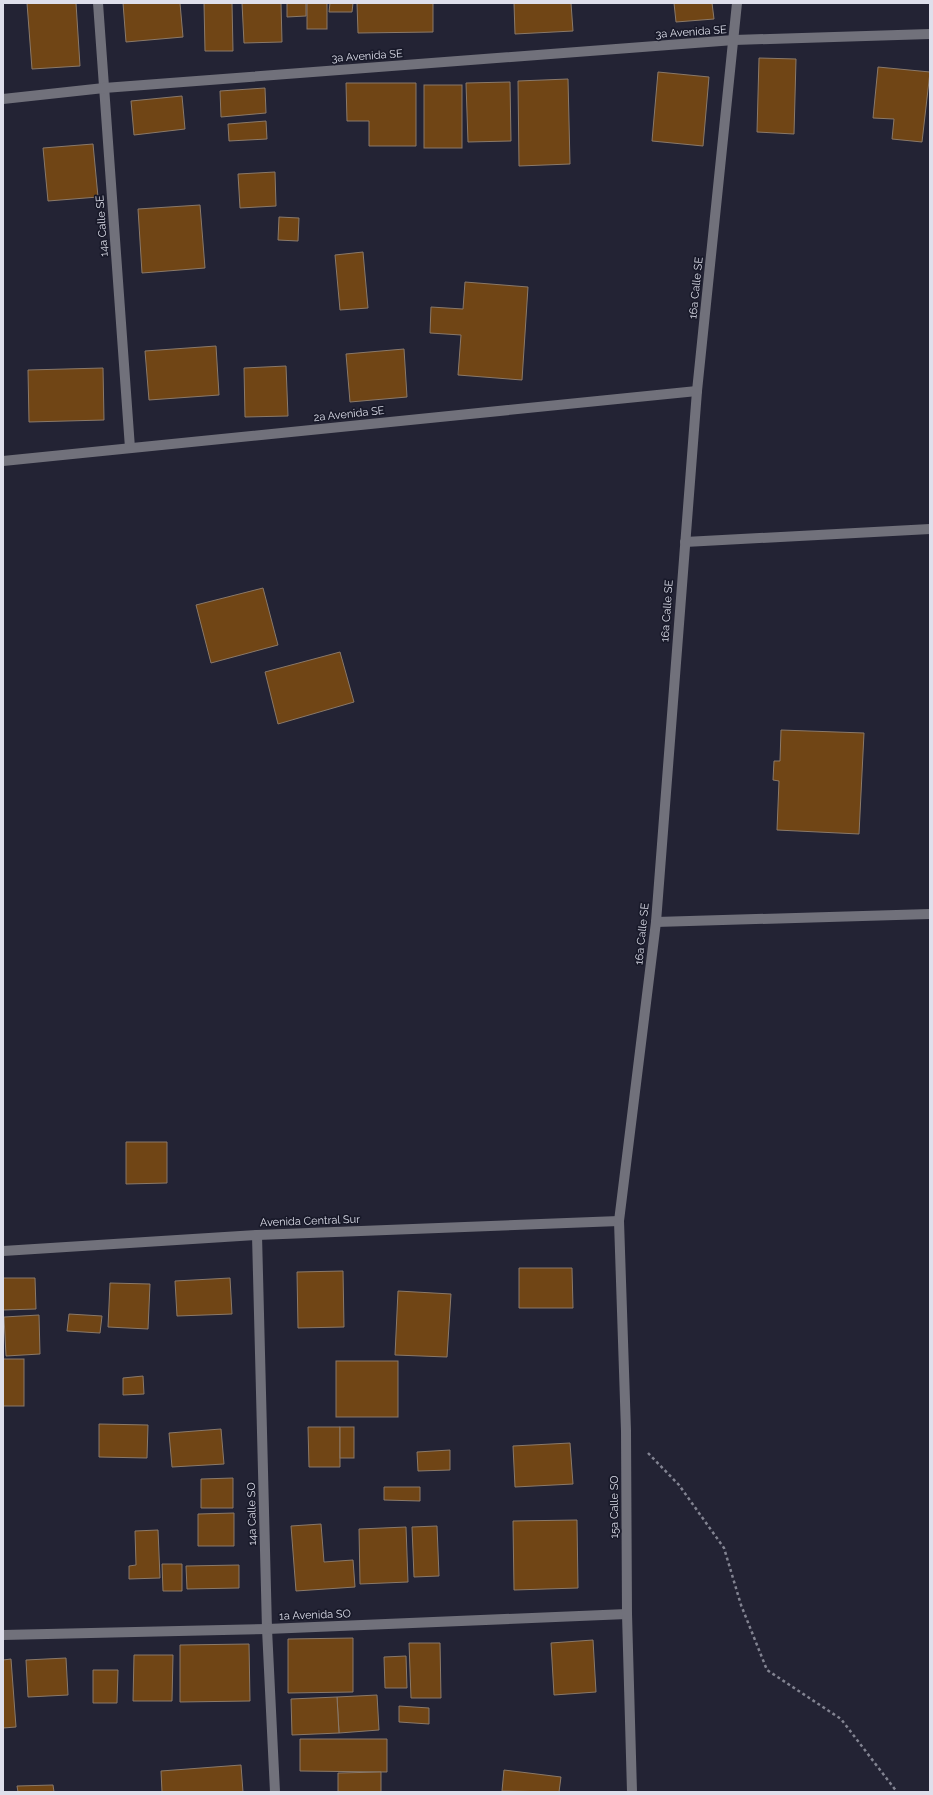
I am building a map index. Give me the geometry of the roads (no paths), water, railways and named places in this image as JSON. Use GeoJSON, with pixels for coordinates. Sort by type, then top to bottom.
{"type":"FeatureCollection","features":[{"type":"Feature","properties":{"kind":"street","name":"14a Calle SE"},"geometry":{"type":"LineString","coordinates":[[98,3],[130,448]]}},
{"type":"Feature","properties":{"kind":"street","name":"16a Calle SE"},"geometry":{"type":"LineString","coordinates":[[619,1221],[656,922],[697,391],[737,3]]}},
{"type":"Feature","properties":{"kind":"street","name":"3a Avenida SE"},"geometry":{"type":"LineString","coordinates":[[3,99],[104,88],[734,40],[930,34]]}},
{"type":"Feature","properties":{"kind":"street","name":"2a Avenida SE"},"geometry":{"type":"LineString","coordinates":[[3,461],[697,391]]}},
{"type":"Feature","properties":{"kind":"street"},"geometry":{"type":"LineString","coordinates":[[685,542],[930,529]]}},
{"type":"Feature","properties":{"kind":"street"},"geometry":{"type":"LineString","coordinates":[[656,922],[930,914]]}},
{"type":"Feature","properties":{"kind":"street","name":"Avenida Central Sur"},"geometry":{"type":"LineString","coordinates":[[3,1251],[258,1236],[619,1221]]}},
{"type":"Feature","properties":{"kind":"street","name":"15a Calle SO"},"geometry":{"type":"LineString","coordinates":[[619,1221],[626,1431],[627,1614],[632,1792]]}},
{"type":"Feature","properties":{"kind":"street","name":"14a Calle SO"},"geometry":{"type":"LineString","coordinates":[[258,1236],[267,1628],[275,1792]]}},
{"type":"Feature","properties":{"kind":"street","name":"1a Avenida SO"},"geometry":{"type":"LineString","coordinates":[[3,1635],[267,1628],[627,1614]]}}]}
